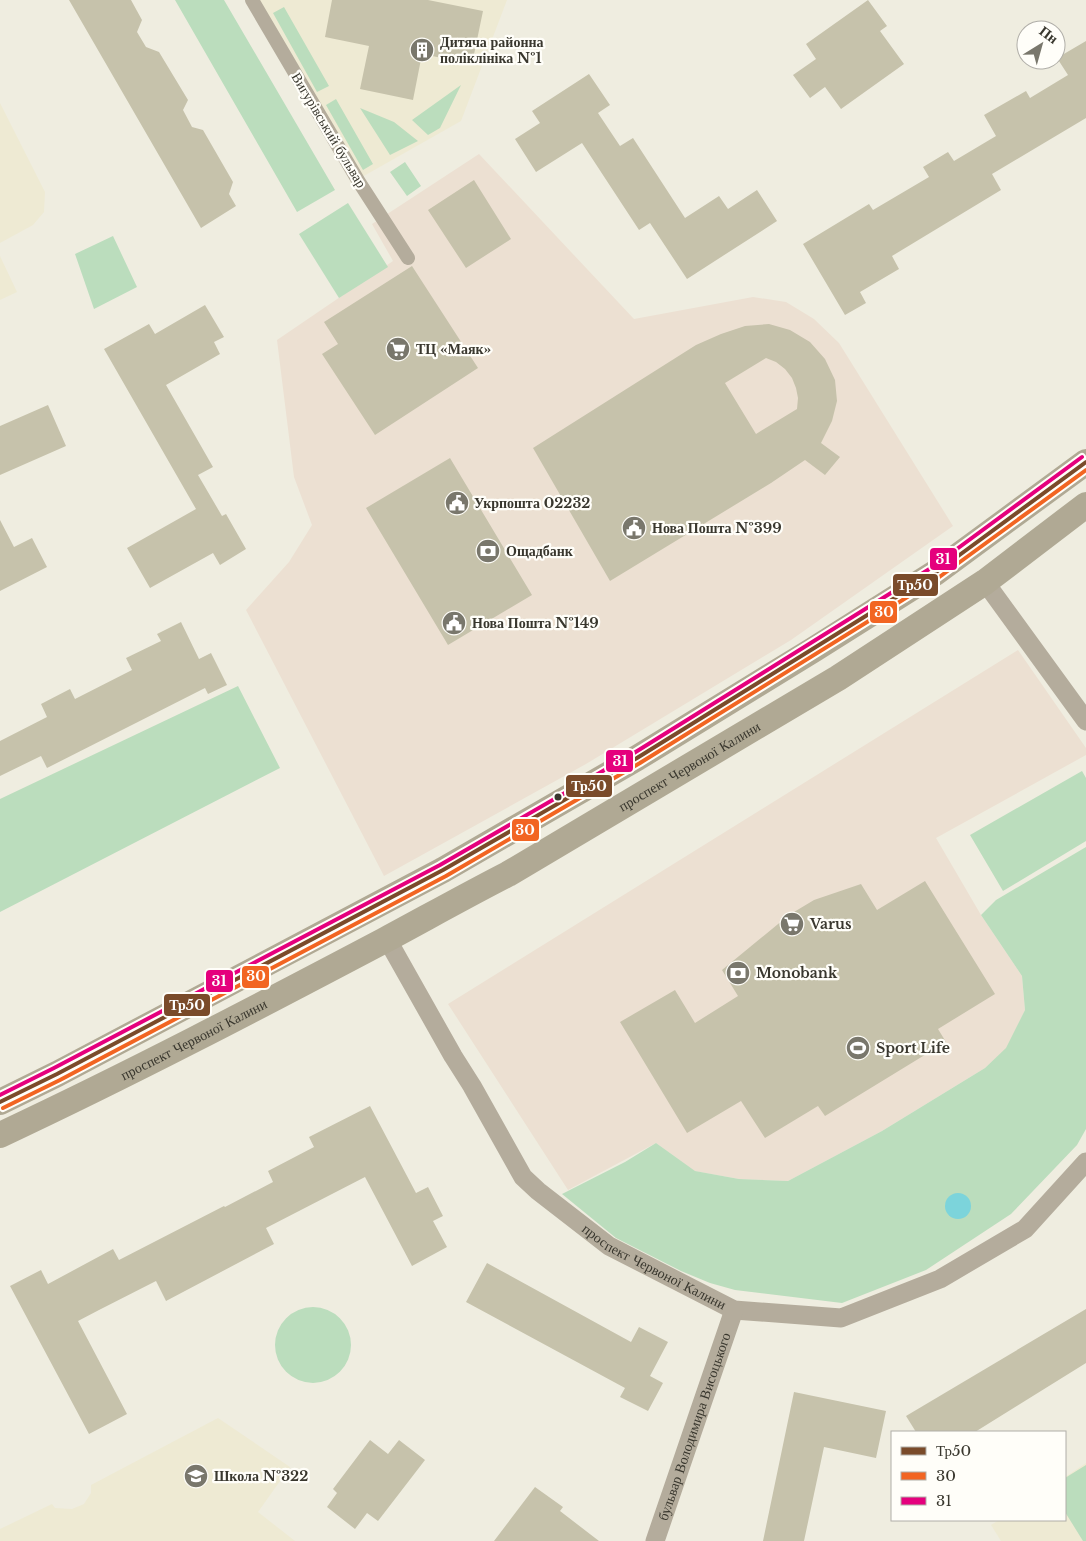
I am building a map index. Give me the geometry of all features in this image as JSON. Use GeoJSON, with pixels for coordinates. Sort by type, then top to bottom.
{"type":"FeatureCollection","features":[{"type":"Feature","properties":{"kind":"main road"},"geometry":{"type":"LineString","coordinates":[[0,1102],[57,1074],[443,870],[638,758],[813,650],[934,572],[1086,462]]}},
{"type":"Feature","properties":{"kind":"main road","name":"проспект Червоної Калини"},"geometry":{"type":"LineString","coordinates":[[0,1135],[74,1101],[387,939],[508,874],[838,678],[985,582],[1086,505]]}},
{"type":"Feature","properties":{"kind":"street","name":"Вигурівський бульвар"},"geometry":{"type":"LineString","coordinates":[[252,0],[360,182],[408,258]]}},
{"type":"Feature","properties":{"kind":"street"},"geometry":{"type":"LineString","coordinates":[[985,582],[1086,721]]}},
{"type":"Feature","properties":{"kind":"street","name":"проспект Червоної Калини"},"geometry":{"type":"LineString","coordinates":[[387,939],[452,1056],[472,1086],[523,1177],[538,1191],[609,1246],[734,1310],[842,1318],[940,1279],[1025,1229],[1086,1162]]}},
{"type":"Feature","properties":{"kind":"street","name":"бульвар Володимира Висоцького"},"geometry":{"type":"LineString","coordinates":[[655,1541],[734,1310]]}},
{"type":"Feature","properties":{"kind":"shaded area"},"geometry":{"type":"Polygon","coordinates":[[[258,0],[507,0],[461,121],[362,177],[258,0]]]}},
{"type":"Feature","properties":{"kind":"shaded area"},"geometry":{"type":"Polygon","coordinates":[[[0,103],[45,192],[44,212],[33,225],[0,243],[0,103]]]}},
{"type":"Feature","properties":{"kind":"shaded area"},"geometry":{"type":"Polygon","coordinates":[[[479,154],[634,319],[753,297],[786,302],[814,319],[839,343],[953,526],[791,640],[586,764],[384,876],[246,610],[289,562],[312,525],[294,477],[277,340],[393,261],[372,224],[479,154]]]}},
{"type":"Feature","properties":{"kind":"shaded area"},"geometry":{"type":"Polygon","coordinates":[[[0,256],[17,292],[0,300],[0,256]]]}},
{"type":"Feature","properties":{"kind":"shaded area"},"geometry":{"type":"Polygon","coordinates":[[[1018,650],[1086,748],[1086,755],[936,838],[981,915],[1022,976],[1025,1010],[1007,1048],[985,1068],[882,1131],[788,1181],[739,1179],[694,1171],[656,1143],[568,1190],[448,1004],[1018,650]]]}},
{"type":"Feature","properties":{"kind":"shaded area","name":"Школа №322"},"geometry":{"type":"Polygon","coordinates":[[[218,1418],[290,1467],[258,1512],[295,1541],[0,1541],[0,1529],[52,1504],[55,1508],[72,1509],[84,1504],[91,1493],[91,1485],[218,1418]]]}},
{"type":"Feature","properties":{"kind":"shaded area"},"geometry":{"type":"Polygon","coordinates":[[[1086,1463],[1086,1541],[1001,1541],[991,1525],[997,1521],[1066,1521],[1066,1476],[1086,1463]]]}},
{"type":"Feature","properties":{"kind":"green space"},"geometry":{"type":"Polygon","coordinates":[[[175,0],[224,0],[335,190],[297,212],[175,0]]]}},
{"type":"Feature","properties":{"kind":"green space"},"geometry":{"type":"Polygon","coordinates":[[[284,7],[329,86],[317,92],[273,13],[284,7]]]}},
{"type":"Feature","properties":{"kind":"green space"},"geometry":{"type":"Polygon","coordinates":[[[461,85],[440,128],[428,135],[412,120],[461,85]]]}},
{"type":"Feature","properties":{"kind":"green space"},"geometry":{"type":"Polygon","coordinates":[[[336,99],[373,164],[363,170],[326,105],[336,99]]]}},
{"type":"Feature","properties":{"kind":"green space"},"geometry":{"type":"Polygon","coordinates":[[[360,108],[394,122],[418,141],[390,155],[360,108]]]}},
{"type":"Feature","properties":{"kind":"green space"},"geometry":{"type":"Polygon","coordinates":[[[405,162],[421,186],[407,196],[390,172],[405,162]]]}},
{"type":"Feature","properties":{"kind":"green space"},"geometry":{"type":"Polygon","coordinates":[[[348,203],[388,267],[339,298],[299,234],[348,203]]]}},
{"type":"Feature","properties":{"kind":"green space"},"geometry":{"type":"Polygon","coordinates":[[[113,236],[137,287],[94,309],[75,254],[113,236]]]}},
{"type":"Feature","properties":{"kind":"green space"},"geometry":{"type":"Polygon","coordinates":[[[238,686],[280,768],[0,912],[0,799],[238,686]]]}},
{"type":"Feature","properties":{"kind":"green space"},"geometry":{"type":"Polygon","coordinates":[[[1082,771],[1086,778],[1086,841],[1003,891],[970,835],[1082,771]]]}},
{"type":"Feature","properties":{"kind":"green space"},"geometry":{"type":"Polygon","coordinates":[[[1086,847],[1086,1129],[1077,1145],[1011,1214],[926,1270],[842,1303],[735,1290],[710,1283],[681,1271],[616,1238],[562,1194],[625,1162],[656,1143],[695,1171],[739,1179],[788,1181],[882,1131],[985,1068],[1006,1048],[1025,1010],[1022,976],[981,915],[996,900],[1086,847]]]}},
{"type":"Feature","properties":{"kind":"green space"},"geometry":{"type":"Polygon","coordinates":[[[313,1307],[328,1310],[340,1318],[348,1330],[351,1345],[348,1360],[340,1372],[328,1380],[313,1383],[298,1380],[286,1372],[278,1360],[275,1345],[278,1330],[286,1318],[298,1310],[313,1307]]]}},
{"type":"Feature","properties":{"kind":"green space"},"geometry":{"type":"Polygon","coordinates":[[[1086,1465],[1086,1541],[1083,1541],[1066,1514],[1066,1477],[1086,1465]]]}},
{"type":"Feature","properties":{"kind":"water"},"geometry":{"type":"Polygon","coordinates":[[[958,1193],[967,1197],[971,1206],[967,1215],[958,1219],[949,1215],[945,1206],[949,1197],[958,1193]]]}},
{"type":"Feature","properties":{"kind":"building"},"geometry":{"type":"Polygon","coordinates":[[[69,0],[131,0],[142,20],[137,32],[146,47],[159,52],[188,100],[183,110],[192,127],[203,130],[233,182],[229,194],[236,206],[201,228],[69,0]]]}},
{"type":"Feature","properties":{"kind":"building","name":"Дитяча районна поліклініка №1"},"geometry":{"type":"Polygon","coordinates":[[[332,0],[428,0],[483,11],[472,64],[422,54],[413,100],[360,89],[369,46],[325,37],[332,0]]]}},
{"type":"Feature","properties":{"kind":"building"},"geometry":{"type":"Polygon","coordinates":[[[868,0],[887,26],[880,31],[904,64],[841,109],[825,87],[810,98],[793,75],[816,59],[806,44],[868,0]]]}},
{"type":"Feature","properties":{"kind":"building"},"geometry":{"type":"Polygon","coordinates":[[[1086,41],[1086,118],[992,174],[1001,190],[892,256],[899,269],[860,292],[866,303],[845,315],[803,244],[869,204],[873,210],[929,177],[923,167],[948,152],[954,161],[996,136],[984,115],[1026,91],[1030,98],[1068,75],[1065,70],[1066,53],[1086,41]]]}},
{"type":"Feature","properties":{"kind":"building"},"geometry":{"type":"Polygon","coordinates":[[[589,74],[610,105],[598,113],[620,146],[633,138],[685,218],[719,196],[728,209],[757,190],[777,221],[687,279],[650,223],[639,230],[582,143],[536,172],[515,139],[540,123],[532,111],[589,74]]]}},
{"type":"Feature","properties":{"kind":"building"},"geometry":{"type":"Polygon","coordinates":[[[474,180],[511,239],[466,268],[428,210],[474,180]]]}},
{"type":"Feature","properties":{"kind":"building","name":"ТЦ «Маяк»"},"geometry":{"type":"Polygon","coordinates":[[[412,266],[478,368],[375,435],[322,354],[338,344],[324,322],[412,266]]]}},
{"type":"Feature","properties":{"kind":"building"},"geometry":{"type":"Polygon","coordinates":[[[205,305],[224,337],[214,342],[220,354],[166,385],[213,467],[198,475],[222,516],[226,514],[246,549],[220,565],[213,553],[150,588],[127,548],[196,509],[104,349],[149,324],[155,334],[205,305]]]}},
{"type":"Feature","properties":{"kind":"building"},"geometry":{"type":"Polygon","coordinates":[[[769,324],[790,330],[810,342],[825,359],[835,380],[837,401],[832,421],[821,443],[840,457],[825,475],[805,460],[771,483],[610,581],[533,448],[696,345],[745,326],[769,324]],[[766,358],[725,383],[756,434],[797,409],[798,398],[792,378],[776,362],[766,358]]]}},
{"type":"Feature","properties":{"kind":"building"},"geometry":{"type":"Polygon","coordinates":[[[48,405],[66,446],[0,475],[0,426],[48,405]]]}},
{"type":"Feature","properties":{"kind":"building"},"geometry":{"type":"Polygon","coordinates":[[[450,458],[532,595],[448,645],[366,508],[450,458]]]}},
{"type":"Feature","properties":{"kind":"building"},"geometry":{"type":"Polygon","coordinates":[[[0,520],[14,547],[32,538],[47,567],[0,591],[0,520]]]}},
{"type":"Feature","properties":{"kind":"building"},"geometry":{"type":"Polygon","coordinates":[[[181,622],[199,659],[211,653],[227,685],[208,694],[205,688],[47,768],[41,756],[0,776],[0,741],[47,717],[41,704],[70,689],[75,699],[132,670],[126,658],[161,641],[157,634],[181,622]]]}},
{"type":"Feature","properties":{"kind":"building"},"geometry":{"type":"Polygon","coordinates":[[[925,881],[995,994],[938,1029],[946,1042],[825,1116],[818,1106],[765,1138],[741,1101],[687,1133],[620,1022],[675,990],[695,1023],[738,996],[722,970],[789,915],[814,900],[861,884],[877,910],[925,881]]]}},
{"type":"Feature","properties":{"kind":"building"},"geometry":{"type":"Polygon","coordinates":[[[370,1106],[416,1193],[428,1187],[443,1216],[433,1221],[447,1247],[412,1266],[365,1177],[266,1228],[274,1244],[166,1301],[156,1281],[99,1310],[78,1321],[127,1414],[89,1434],[10,1286],[41,1270],[48,1284],[113,1249],[119,1260],[225,1207],[273,1182],[268,1171],[314,1147],[309,1137],[370,1106]]]}},
{"type":"Feature","properties":{"kind":"building"},"geometry":{"type":"Polygon","coordinates":[[[487,1263],[631,1342],[639,1327],[668,1342],[650,1376],[663,1383],[648,1411],[620,1397],[625,1388],[466,1302],[487,1263]]]}},
{"type":"Feature","properties":{"kind":"building"},"geometry":{"type":"Polygon","coordinates":[[[1086,1309],[1086,1363],[977,1431],[915,1431],[906,1416],[1086,1309]]]}},
{"type":"Feature","properties":{"kind":"building"},"geometry":{"type":"Polygon","coordinates":[[[794,1392],[886,1411],[876,1458],[824,1447],[804,1541],[763,1541],[794,1392]]]}},
{"type":"Feature","properties":{"kind":"building"},"geometry":{"type":"Polygon","coordinates":[[[370,1440],[388,1454],[399,1440],[425,1460],[378,1521],[367,1513],[355,1529],[327,1507],[337,1493],[333,1489],[370,1440]]]}},
{"type":"Feature","properties":{"kind":"building"},"geometry":{"type":"Polygon","coordinates":[[[535,1487],[563,1507],[560,1511],[599,1541],[494,1541],[535,1487]]]}},
{"type":"Feature","properties":{"kind":"transit line","name":"31"},"geometry":{"type":"LineString","coordinates":[[0,1095],[440,865],[634,753],[931,568],[1082,457]]}},
{"type":"Feature","properties":{"kind":"transit line","name":"Тр50"},"geometry":{"type":"LineString","coordinates":[[0,1102],[57,1074],[443,870],[637,758],[935,573],[1086,462]]}},
{"type":"Feature","properties":{"kind":"transit line","name":"30"},"geometry":{"type":"LineString","coordinates":[[3,1108],[60,1080],[446,876],[640,763],[938,578],[1086,470]]}},
{"type":"Feature","properties":{"kind":"place","name":"Дитяча районна поліклініка №1"},"geometry":{"type":"Point","coordinates":[422,50]}},
{"type":"Feature","properties":{"kind":"place","name":"ТЦ «Маяк»"},"geometry":{"type":"Point","coordinates":[398,349]}},
{"type":"Feature","properties":{"kind":"place","name":"Укрпошта 02232"},"geometry":{"type":"Point","coordinates":[457,503]}},
{"type":"Feature","properties":{"kind":"place","name":"Нова Пошта №399"},"geometry":{"type":"Point","coordinates":[634,528]}},
{"type":"Feature","properties":{"kind":"place","name":"Ощадбанк"},"geometry":{"type":"Point","coordinates":[488,551]}},
{"type":"Feature","properties":{"kind":"place","name":"Нова Пошта №149"},"geometry":{"type":"Point","coordinates":[454,623]}},
{"type":"Feature","properties":{"kind":"place","name":"Varus"},"geometry":{"type":"Point","coordinates":[792,924]}},
{"type":"Feature","properties":{"kind":"place","name":"Monobank"},"geometry":{"type":"Point","coordinates":[738,973]}},
{"type":"Feature","properties":{"kind":"place","name":"Sport Life"},"geometry":{"type":"Point","coordinates":[858,1048]}},
{"type":"Feature","properties":{"kind":"place","name":"Школа №322"},"geometry":{"type":"Point","coordinates":[196,1476]}}]}
